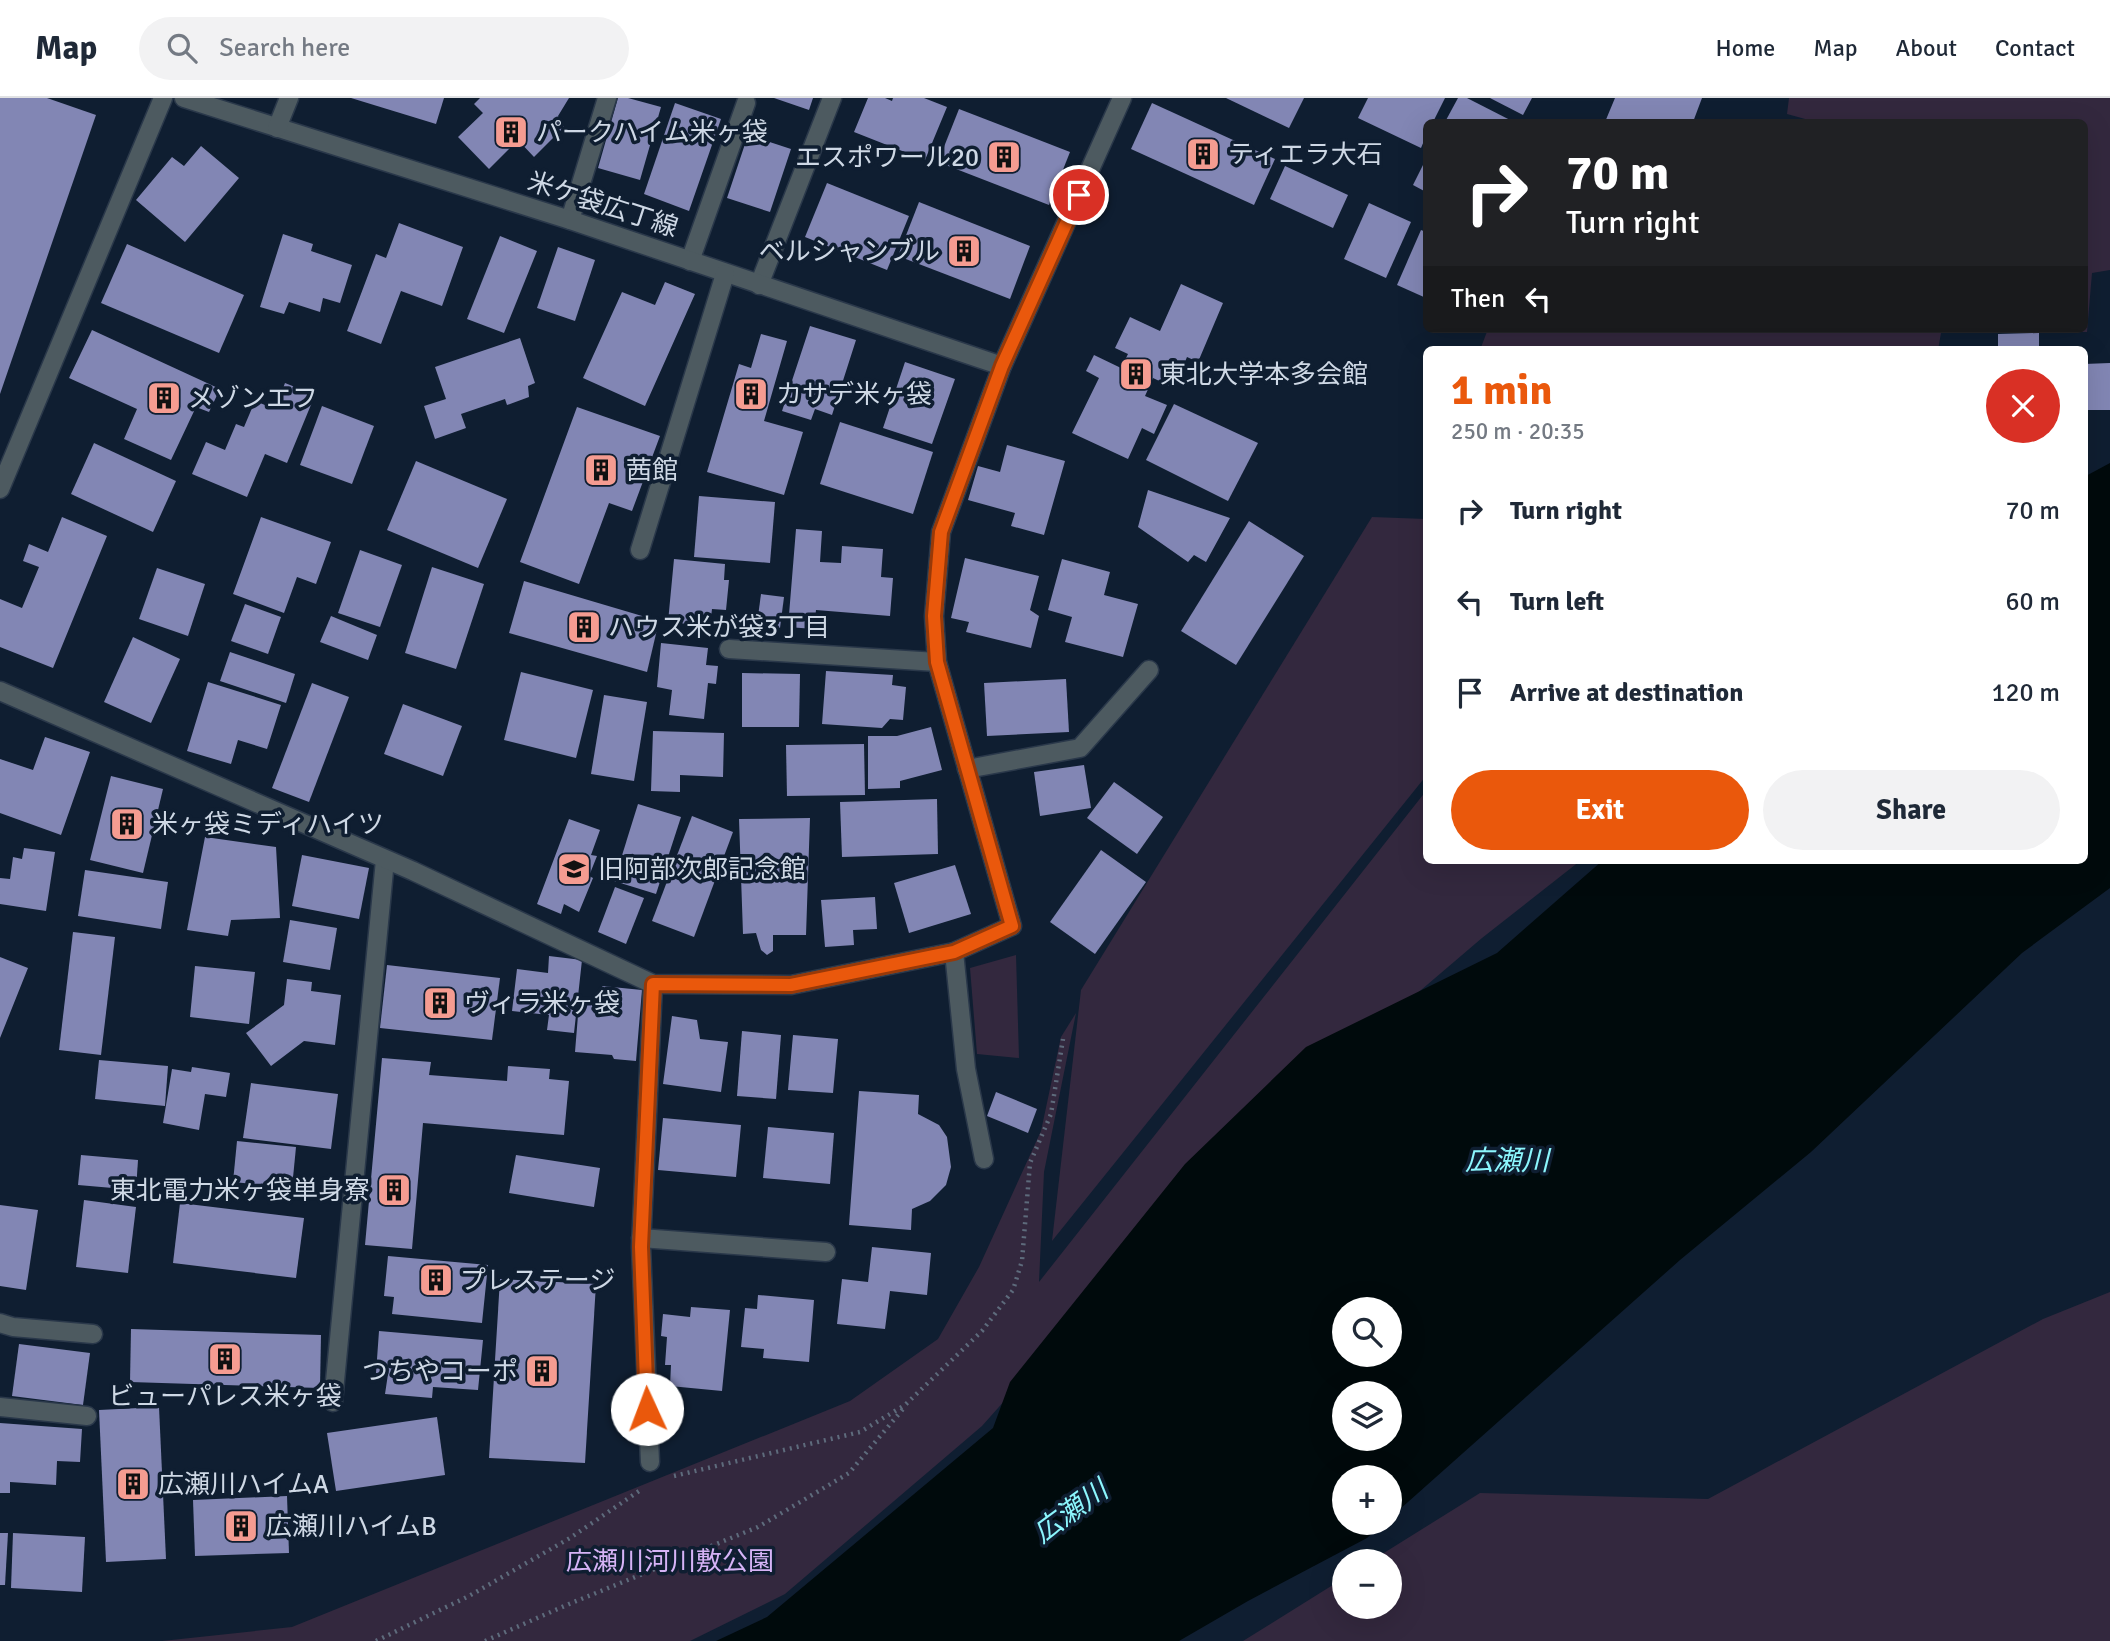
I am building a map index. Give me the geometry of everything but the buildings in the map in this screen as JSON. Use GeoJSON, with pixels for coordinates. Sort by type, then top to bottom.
{"type":"FeatureCollection","features":[{"type":"Feature","properties":{"kind":"street"},"geometry":{"type":"LineString","coordinates":[[0,489],[163,98]]}},
{"type":"Feature","properties":{"kind":"street","name":"米ケ袋広丁線"},"geometry":{"type":"LineString","coordinates":[[184,98],[570,220],[1002,366]]}},
{"type":"Feature","properties":{"kind":"street"},"geometry":{"type":"LineString","coordinates":[[277,128],[289,98]]}},
{"type":"Feature","properties":{"kind":"street"},"geometry":{"type":"LineString","coordinates":[[570,220],[607,98]]}},
{"type":"Feature","properties":{"kind":"street"},"geometry":{"type":"LineString","coordinates":[[760,285],[832,98]]}},
{"type":"Feature","properties":{"kind":"street"},"geometry":{"type":"LineString","coordinates":[[0,691],[384,860],[653,984],[791,985],[954,952],[1012,926],[937,662],[934,616],[941,532],[1002,366],[1122,98]]}},
{"type":"Feature","properties":{"kind":"street"},"geometry":{"type":"LineString","coordinates":[[690,261],[746,103]]}},
{"type":"Feature","properties":{"kind":"street"},"geometry":{"type":"LineString","coordinates":[[640,550],[725,274]]}},
{"type":"Feature","properties":{"kind":"street"},"geometry":{"type":"LineString","coordinates":[[729,649],[937,662]]}},
{"type":"Feature","properties":{"kind":"street"},"geometry":{"type":"LineString","coordinates":[[967,769],[1080,748],[1149,670]]}},
{"type":"Feature","properties":{"kind":"street"},"geometry":{"type":"LineString","coordinates":[[333,1402],[384,860]]}},
{"type":"Feature","properties":{"kind":"street"},"geometry":{"type":"LineString","coordinates":[[954,952],[966,1069],[984,1159]]}},
{"type":"Feature","properties":{"kind":"street"},"geometry":{"type":"LineString","coordinates":[[650,1462],[641,1238],[653,984]]}},
{"type":"Feature","properties":{"kind":"street"},"geometry":{"type":"LineString","coordinates":[[641,1238],[826,1252]]}},
{"type":"Feature","properties":{"kind":"street"},"geometry":{"type":"LineString","coordinates":[[0,1323],[13,1327],[93,1334]]}},
{"type":"Feature","properties":{"kind":"street"},"geometry":{"type":"LineString","coordinates":[[0,1407],[87,1416]]}},
{"type":"Feature","properties":{"kind":"path"},"geometry":{"type":"LineString","coordinates":[[485,1641],[758,1527],[849,1473],[905,1405],[982,1331],[1013,1290],[1022,1261],[1030,1163],[1051,1114],[1063,1039]]}},
{"type":"Feature","properties":{"kind":"path"},"geometry":{"type":"LineString","coordinates":[[376,1641],[469,1596],[570,1538],[654,1480],[860,1432],[905,1405]]}},
{"type":"Feature","properties":{"kind":"path"},"geometry":{"type":"LineString","coordinates":[[650,1462],[654,1480]]}},
{"type":"Feature","properties":{"kind":"green space"},"geometry":{"type":"Polygon","coordinates":[[[1789,98],[2110,98],[2110,270],[2092,273],[2088,320],[2088,119],[1805,119],[1787,114],[1789,98]]]}},
{"type":"Feature","properties":{"kind":"green space"},"geometry":{"type":"Polygon","coordinates":[[[1486,333],[1941,333],[1939,346],[1482,346],[1486,333]]]}},
{"type":"Feature","properties":{"kind":"green space"},"geometry":{"type":"Polygon","coordinates":[[[1372,517],[1423,519],[1423,780],[1052,1241],[1081,990],[1372,517]]]}},
{"type":"Feature","properties":{"kind":"green space","name":"広瀬川河川敷公園"},"geometry":{"type":"Polygon","coordinates":[[[1423,795],[1423,864],[1576,864],[1482,938],[1237,1147],[982,1426],[785,1594],[690,1641],[162,1641],[292,1627],[850,1401],[938,1339],[979,1267],[1041,1131],[1061,1037],[1076,1013],[1044,1172],[1039,1282],[1423,795]]]}},
{"type":"Feature","properties":{"kind":"green space"},"geometry":{"type":"Polygon","coordinates":[[[1016,955],[1019,1058],[977,1054],[970,968],[1016,955]]]}},
{"type":"Feature","properties":{"kind":"green space"},"geometry":{"type":"Polygon","coordinates":[[[2110,1292],[2110,1641],[1243,1641],[1332,1585],[1332,1619],[1402,1619],[1402,1549],[1390,1549],[1480,1493],[1708,1499],[2043,1319],[2110,1292]]]}},
{"type":"Feature","properties":{"kind":"water","name":"広瀬川"},"geometry":{"type":"Polygon","coordinates":[[[2110,463],[2110,888],[2022,953],[1811,1152],[1680,1260],[1402,1507],[1402,1465],[1332,1465],[1332,1535],[1370,1535],[1367,1538],[1346,1549],[1332,1549],[1332,1557],[1179,1641],[716,1641],[767,1617],[993,1428],[1010,1382],[1185,1164],[1306,1047],[1497,953],[1599,864],[2088,864],[2088,475],[2110,463]]]}},
{"type":"Feature","properties":{"kind":"place","name":"パークハイム米ヶ袋"},"geometry":{"type":"Point","coordinates":[511,132]}},
{"type":"Feature","properties":{"kind":"place","name":"ティエラ大石"},"geometry":{"type":"Point","coordinates":[1203,154]}},
{"type":"Feature","properties":{"kind":"place","name":"エスポワール20"},"geometry":{"type":"Point","coordinates":[1004,157]}},
{"type":"Feature","properties":{"kind":"place","name":"ベルシャンブル"},"geometry":{"type":"Point","coordinates":[964,251]}},
{"type":"Feature","properties":{"kind":"place","name":"東北大学本多会館"},"geometry":{"type":"Point","coordinates":[1136,374]}},
{"type":"Feature","properties":{"kind":"place","name":"カサデ米ヶ袋"},"geometry":{"type":"Point","coordinates":[751,394]}},
{"type":"Feature","properties":{"kind":"place","name":"メゾンエフ"},"geometry":{"type":"Point","coordinates":[164,398]}},
{"type":"Feature","properties":{"kind":"place","name":"茜館"},"geometry":{"type":"Point","coordinates":[601,470]}},
{"type":"Feature","properties":{"kind":"place","name":"ハウス米が袋3丁目"},"geometry":{"type":"Point","coordinates":[584,627]}},
{"type":"Feature","properties":{"kind":"place","name":"米ヶ袋ミディハイツ"},"geometry":{"type":"Point","coordinates":[127,824]}},
{"type":"Feature","properties":{"kind":"place","name":"旧阿部次郎記念館"},"geometry":{"type":"Point","coordinates":[574,869]}},
{"type":"Feature","properties":{"kind":"place","name":"ヴィラ米ヶ袋"},"geometry":{"type":"Point","coordinates":[440,1003]}},
{"type":"Feature","properties":{"kind":"place","name":"東北電力米ヶ袋単身寮"},"geometry":{"type":"Point","coordinates":[394,1190]}},
{"type":"Feature","properties":{"kind":"place","name":"プレステージ"},"geometry":{"type":"Point","coordinates":[436,1280]}},
{"type":"Feature","properties":{"kind":"place","name":"ビューパレス米ヶ袋"},"geometry":{"type":"Point","coordinates":[225,1359]}},
{"type":"Feature","properties":{"kind":"place","name":"つちやコーポ"},"geometry":{"type":"Point","coordinates":[542,1371]}},
{"type":"Feature","properties":{"kind":"place","name":"広瀬川ハイムA"},"geometry":{"type":"Point","coordinates":[133,1484]}},
{"type":"Feature","properties":{"kind":"place","name":"広瀬川ハイムB"},"geometry":{"type":"Point","coordinates":[241,1526]}},
{"type":"Feature","properties":{"kind":"route"},"geometry":{"type":"LineString","coordinates":[[647,1409],[641,1247],[653,984],[791,985],[954,952],[1012,926],[937,662],[934,616],[941,532],[1002,366],[1079,195]]}}]}
